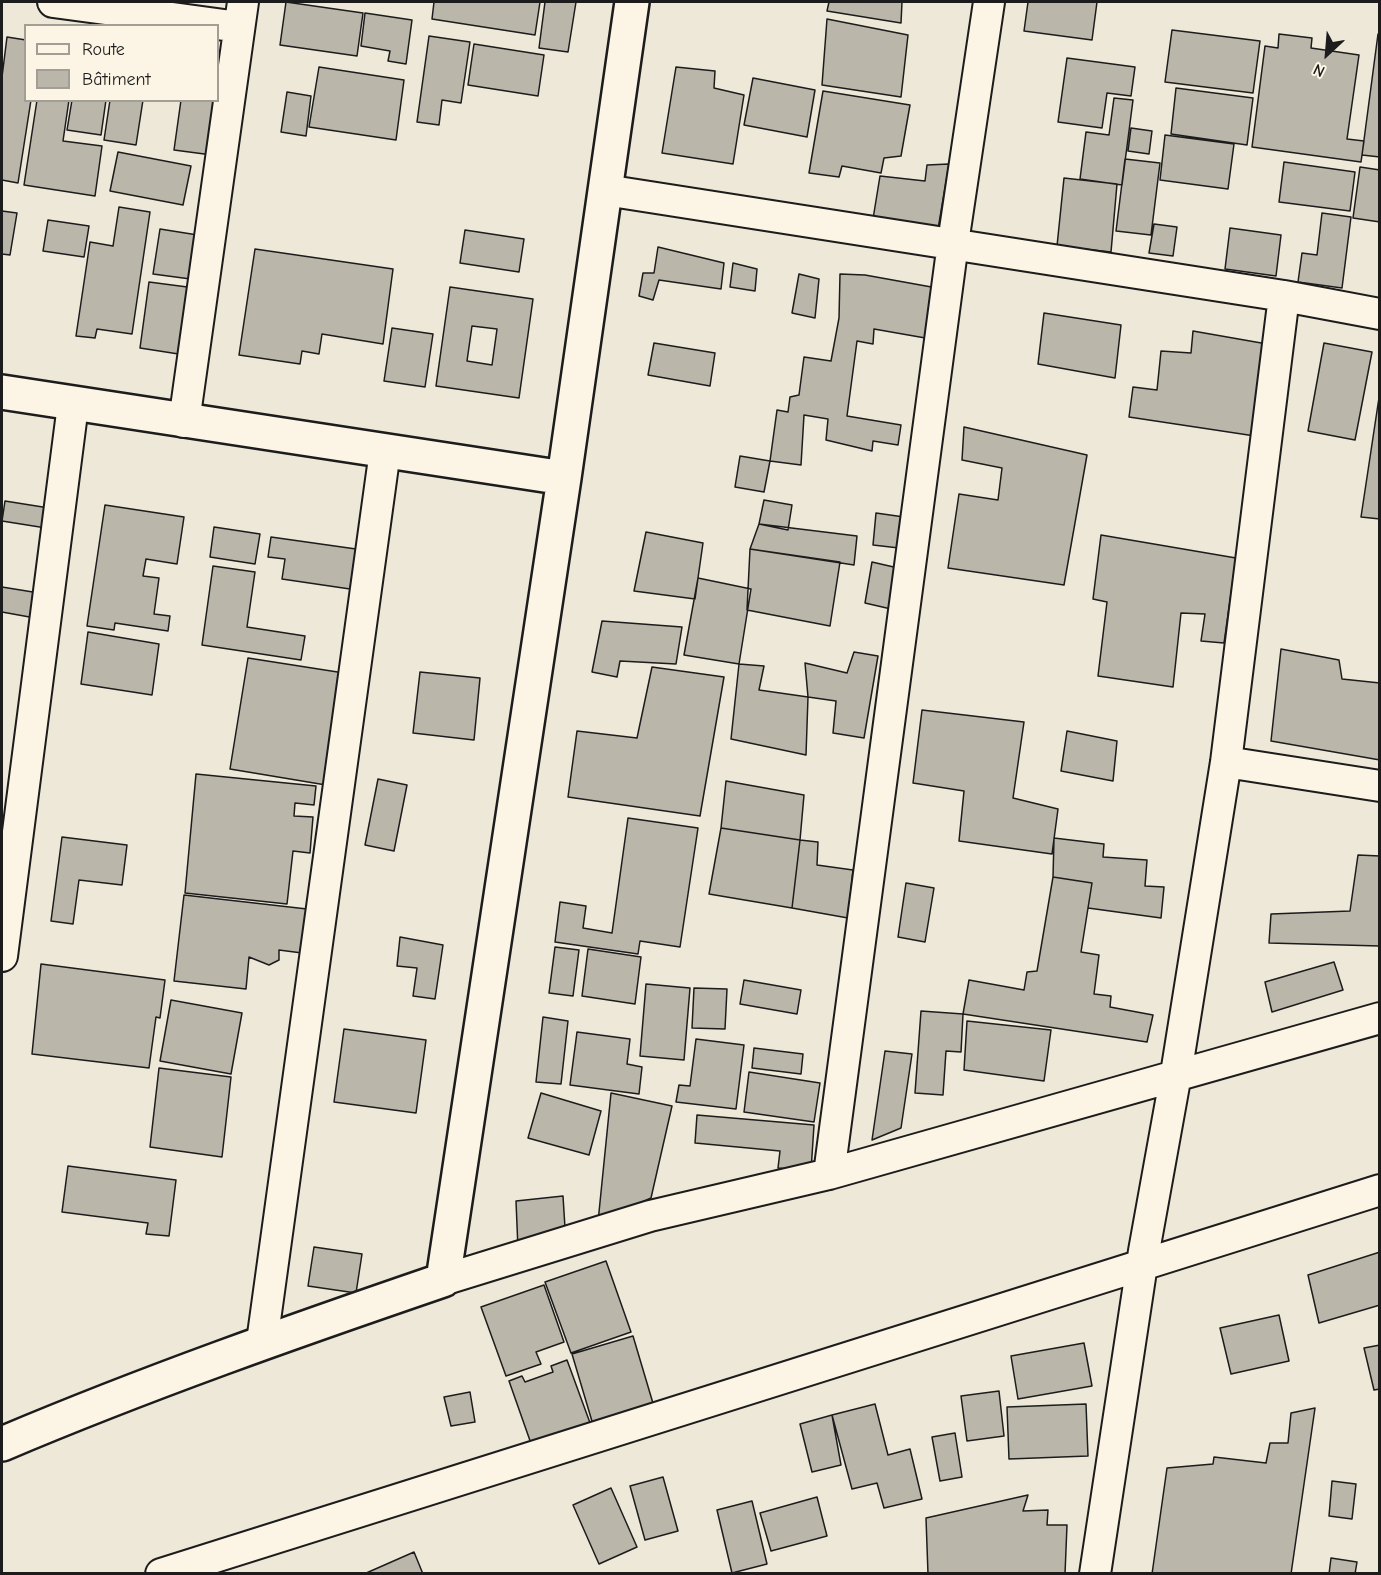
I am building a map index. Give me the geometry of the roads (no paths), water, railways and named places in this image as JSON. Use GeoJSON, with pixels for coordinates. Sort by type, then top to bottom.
{"type":"FeatureCollection","features":[{"type":"Feature","properties":{"kind":"main road"},"geometry":{"type":"LineString","coordinates":[[2,1444],[87,1408],[262,1342],[443,1280],[564,478],[632,2]]}},
{"type":"Feature","properties":{"kind":"main road"},"geometry":{"type":"LineString","coordinates":[[2,392],[184,422],[564,478]]}},
{"type":"Feature","properties":{"kind":"street"},"geometry":{"type":"LineString","coordinates":[[53,2],[241,14],[184,422]]}},
{"type":"Feature","properties":{"kind":"street"},"geometry":{"type":"LineString","coordinates":[[829,1174],[953,243],[989,2]]}},
{"type":"Feature","properties":{"kind":"street"},"geometry":{"type":"LineString","coordinates":[[605,190],[953,243],[1284,296],[1380,314]]}},
{"type":"Feature","properties":{"kind":"street"},"geometry":{"type":"LineString","coordinates":[[1095,1574],[1226,762],[1284,296]]}},
{"type":"Feature","properties":{"kind":"street"},"geometry":{"type":"LineString","coordinates":[[2,956],[73,405]]}},
{"type":"Feature","properties":{"kind":"street"},"geometry":{"type":"LineString","coordinates":[[262,1342],[385,451]]}},
{"type":"Feature","properties":{"kind":"street"},"geometry":{"type":"LineString","coordinates":[[1226,762],[1380,786]]}},
{"type":"Feature","properties":{"kind":"street"},"geometry":{"type":"LineString","coordinates":[[443,1280],[650,1216],[829,1174],[1380,1018]]}},
{"type":"Feature","properties":{"kind":"street"},"geometry":{"type":"LineString","coordinates":[[166,1573],[1380,1190]]}}]}
